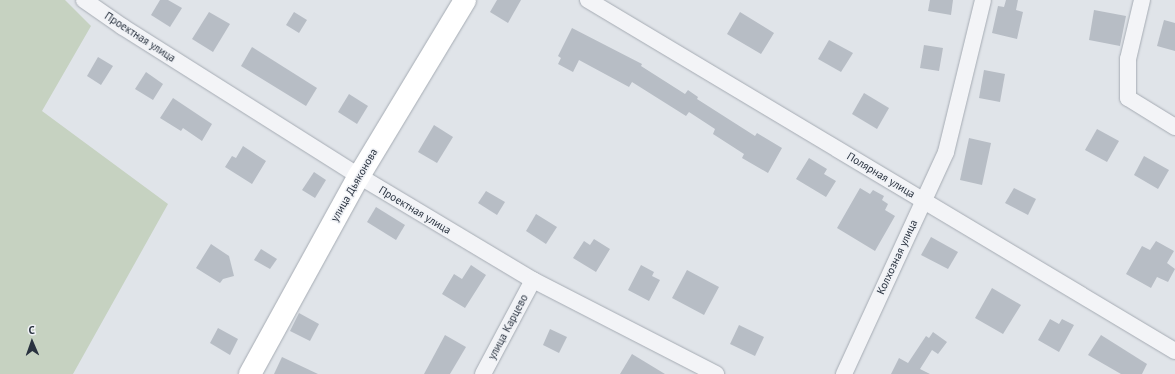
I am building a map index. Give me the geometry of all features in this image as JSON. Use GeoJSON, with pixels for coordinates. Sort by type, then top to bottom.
{"type":"FeatureCollection","features":[{"type":"Feature","properties":{"kind":"main road","name":"улица Дьяконова"},"geometry":{"type":"LineString","coordinates":[[250,374],[359,176],[464,0]]}},
{"type":"Feature","properties":{"kind":"street","name":"Проектная улица"},"geometry":{"type":"LineString","coordinates":[[84,0],[359,176],[532,280],[716,374]]}},
{"type":"Feature","properties":{"kind":"street","name":"Полярная улица"},"geometry":{"type":"LineString","coordinates":[[588,0],[1175,350]]}},
{"type":"Feature","properties":{"kind":"street","name":"Колхозная улица"},"geometry":{"type":"LineString","coordinates":[[844,374],[946,152],[983,0]]}},
{"type":"Feature","properties":{"kind":"street"},"geometry":{"type":"LineString","coordinates":[[1142,0],[1128,59],[1128,98],[1175,126]]}},
{"type":"Feature","properties":{"kind":"street","name":"улица Карцево"},"geometry":{"type":"LineString","coordinates":[[483,374],[532,280]]}},
{"type":"Feature","properties":{"kind":"green space"},"geometry":{"type":"Polygon","coordinates":[[[0,0],[65,0],[91,26],[42,111],[168,204],[73,374],[0,374],[0,0]]]}},
{"type":"Feature","properties":{"kind":"building"},"geometry":{"type":"Polygon","coordinates":[[[160,0],[168,0],[182,8],[170,27],[151,15],[160,0]]]}},
{"type":"Feature","properties":{"kind":"building"},"geometry":{"type":"Polygon","coordinates":[[[497,0],[521,0],[508,23],[490,12],[497,0]]]}},
{"type":"Feature","properties":{"kind":"building"},"geometry":{"type":"Polygon","coordinates":[[[930,0],[953,0],[951,15],[928,11],[930,0]]]}},
{"type":"Feature","properties":{"kind":"building"},"geometry":{"type":"Polygon","coordinates":[[[1006,0],[1018,0],[1016,10],[1023,12],[1017,39],[992,33],[998,6],[1004,7],[1006,0]]]}},
{"type":"Feature","properties":{"kind":"building"},"geometry":{"type":"Polygon","coordinates":[[[1094,10],[1126,16],[1120,46],[1089,40],[1094,10]]]}},
{"type":"Feature","properties":{"kind":"building"},"geometry":{"type":"Polygon","coordinates":[[[209,12],[230,24],[213,52],[192,39],[209,12]]]}},
{"type":"Feature","properties":{"kind":"building"},"geometry":{"type":"Polygon","coordinates":[[[294,12],[307,20],[299,33],[286,25],[294,12]]]}},
{"type":"Feature","properties":{"kind":"building"},"geometry":{"type":"Polygon","coordinates":[[[740,12],[774,33],[761,54],[727,34],[740,12]]]}},
{"type":"Feature","properties":{"kind":"building"},"geometry":{"type":"Polygon","coordinates":[[[1164,20],[1175,23],[1175,51],[1157,46],[1164,20]]]}},
{"type":"Feature","properties":{"kind":"building"},"geometry":{"type":"Polygon","coordinates":[[[572,28],[642,64],[641,66],[685,94],[688,90],[698,97],[697,99],[755,136],[757,133],[782,148],[768,173],[742,158],[744,154],[713,134],[715,129],[689,112],[686,116],[632,82],[629,87],[579,60],[573,72],[558,64],[561,58],[558,56],[572,28]]]}},
{"type":"Feature","properties":{"kind":"building"},"geometry":{"type":"Polygon","coordinates":[[[829,40],[853,53],[841,72],[818,59],[829,40]]]}},
{"type":"Feature","properties":{"kind":"building"},"geometry":{"type":"Polygon","coordinates":[[[924,45],[943,48],[939,71],[920,68],[924,45]]]}},
{"type":"Feature","properties":{"kind":"building"},"geometry":{"type":"Polygon","coordinates":[[[252,47],[317,88],[306,106],[241,66],[252,47]]]}},
{"type":"Feature","properties":{"kind":"building"},"geometry":{"type":"Polygon","coordinates":[[[98,57],[113,66],[101,85],[87,76],[98,57]]]}},
{"type":"Feature","properties":{"kind":"building"},"geometry":{"type":"Polygon","coordinates":[[[984,70],[1005,74],[1000,102],[979,98],[984,70]]]}},
{"type":"Feature","properties":{"kind":"building"},"geometry":{"type":"Polygon","coordinates":[[[146,72],[163,84],[153,100],[135,89],[146,72]]]}},
{"type":"Feature","properties":{"kind":"building"},"geometry":{"type":"Polygon","coordinates":[[[864,93],[889,108],[877,129],[852,114],[864,93]]]}},
{"type":"Feature","properties":{"kind":"building"},"geometry":{"type":"Polygon","coordinates":[[[349,94],[368,106],[357,124],[338,112],[349,94]]]}},
{"type":"Feature","properties":{"kind":"building"},"geometry":{"type":"Polygon","coordinates":[[[173,98],[212,124],[202,141],[183,128],[181,131],[160,118],[173,98]]]}},
{"type":"Feature","properties":{"kind":"building"},"geometry":{"type":"Polygon","coordinates":[[[434,125],[453,137],[437,163],[418,152],[434,125]]]}},
{"type":"Feature","properties":{"kind":"building"},"geometry":{"type":"Polygon","coordinates":[[[1097,129],[1119,141],[1107,162],[1085,150],[1097,129]]]}},
{"type":"Feature","properties":{"kind":"building"},"geometry":{"type":"Polygon","coordinates":[[[969,138],[991,143],[982,185],[960,180],[969,138]]]}},
{"type":"Feature","properties":{"kind":"building"},"geometry":{"type":"Polygon","coordinates":[[[243,146],[266,161],[252,184],[225,167],[232,156],[236,158],[243,146]]]}},
{"type":"Feature","properties":{"kind":"building"},"geometry":{"type":"Polygon","coordinates":[[[1144,156],[1169,170],[1158,189],[1134,175],[1144,156]]]}},
{"type":"Feature","properties":{"kind":"building"},"geometry":{"type":"Polygon","coordinates":[[[809,158],[827,169],[824,174],[836,181],[826,197],[796,179],[809,158]]]}},
{"type":"Feature","properties":{"kind":"building"},"geometry":{"type":"Polygon","coordinates":[[[314,172],[326,180],[315,198],[302,190],[314,172]]]}},
{"type":"Feature","properties":{"kind":"building"},"geometry":{"type":"Polygon","coordinates":[[[860,188],[870,194],[873,190],[884,196],[882,200],[888,204],[885,210],[895,216],[875,251],[837,228],[860,188]]]}},
{"type":"Feature","properties":{"kind":"building"},"geometry":{"type":"Polygon","coordinates":[[[1014,188],[1036,199],[1028,215],[1005,203],[1014,188]]]}},
{"type":"Feature","properties":{"kind":"building"},"geometry":{"type":"Polygon","coordinates":[[[486,191],[505,202],[497,215],[478,203],[486,191]]]}},
{"type":"Feature","properties":{"kind":"building"},"geometry":{"type":"Polygon","coordinates":[[[376,207],[405,225],[396,240],[367,222],[376,207]]]}},
{"type":"Feature","properties":{"kind":"building"},"geometry":{"type":"Polygon","coordinates":[[[536,214],[557,227],[546,244],[526,231],[536,214]]]}},
{"type":"Feature","properties":{"kind":"building"},"geometry":{"type":"Polygon","coordinates":[[[931,237],[958,252],[948,269],[921,255],[931,237]]]}},
{"type":"Feature","properties":{"kind":"building"},"geometry":{"type":"Polygon","coordinates":[[[594,239],[610,249],[596,272],[573,258],[584,241],[590,245],[594,239]]]}},
{"type":"Feature","properties":{"kind":"building"},"geometry":{"type":"Polygon","coordinates":[[[1156,241],[1174,251],[1167,263],[1175,269],[1168,282],[1157,277],[1151,288],[1126,274],[1142,246],[1150,250],[1156,241]]]}},
{"type":"Feature","properties":{"kind":"building"},"geometry":{"type":"Polygon","coordinates":[[[211,244],[229,256],[234,276],[223,279],[220,283],[196,268],[211,244]]]}},
{"type":"Feature","properties":{"kind":"building"},"geometry":{"type":"Polygon","coordinates":[[[261,249],[277,259],[270,269],[254,260],[261,249]]]}},
{"type":"Feature","properties":{"kind":"building"},"geometry":{"type":"Polygon","coordinates":[[[471,265],[486,275],[465,308],[442,294],[454,274],[462,279],[471,265]]]}},
{"type":"Feature","properties":{"kind":"building"},"geometry":{"type":"Polygon","coordinates":[[[641,265],[654,272],[652,276],[660,280],[649,301],[628,290],[641,265]]]}},
{"type":"Feature","properties":{"kind":"building"},"geometry":{"type":"Polygon","coordinates":[[[687,270],[719,287],[704,315],[672,298],[687,270]]]}},
{"type":"Feature","properties":{"kind":"building"},"geometry":{"type":"Polygon","coordinates":[[[992,288],[1021,305],[1003,334],[975,318],[992,288]]]}},
{"type":"Feature","properties":{"kind":"building"},"geometry":{"type":"Polygon","coordinates":[[[299,313],[319,324],[310,341],[290,331],[299,313]]]}},
{"type":"Feature","properties":{"kind":"building"},"geometry":{"type":"Polygon","coordinates":[[[1050,319],[1059,324],[1062,319],[1074,325],[1059,352],[1038,340],[1050,319]]]}},
{"type":"Feature","properties":{"kind":"building"},"geometry":{"type":"Polygon","coordinates":[[[739,325],[764,337],[755,356],[730,344],[739,325]]]}},
{"type":"Feature","properties":{"kind":"building"},"geometry":{"type":"Polygon","coordinates":[[[218,328],[238,339],[230,355],[210,343],[218,328]]]}},
{"type":"Feature","properties":{"kind":"building"},"geometry":{"type":"Polygon","coordinates":[[[550,329],[567,337],[559,353],[543,345],[550,329]]]}},
{"type":"Feature","properties":{"kind":"building"},"geometry":{"type":"Polygon","coordinates":[[[933,332],[947,342],[938,354],[932,350],[920,369],[930,374],[891,374],[899,358],[908,363],[926,336],[929,338],[933,332]]]}},
{"type":"Feature","properties":{"kind":"building"},"geometry":{"type":"Polygon","coordinates":[[[445,335],[466,347],[450,374],[424,374],[445,335]]]}},
{"type":"Feature","properties":{"kind":"building"},"geometry":{"type":"Polygon","coordinates":[[[1101,335],[1147,364],[1142,374],[1121,374],[1088,355],[1101,335]]]}},
{"type":"Feature","properties":{"kind":"building"},"geometry":{"type":"Polygon","coordinates":[[[632,354],[665,374],[620,374],[632,354]]]}},
{"type":"Feature","properties":{"kind":"building"},"geometry":{"type":"Polygon","coordinates":[[[282,357],[318,374],[274,374],[282,357]]]}}]}
